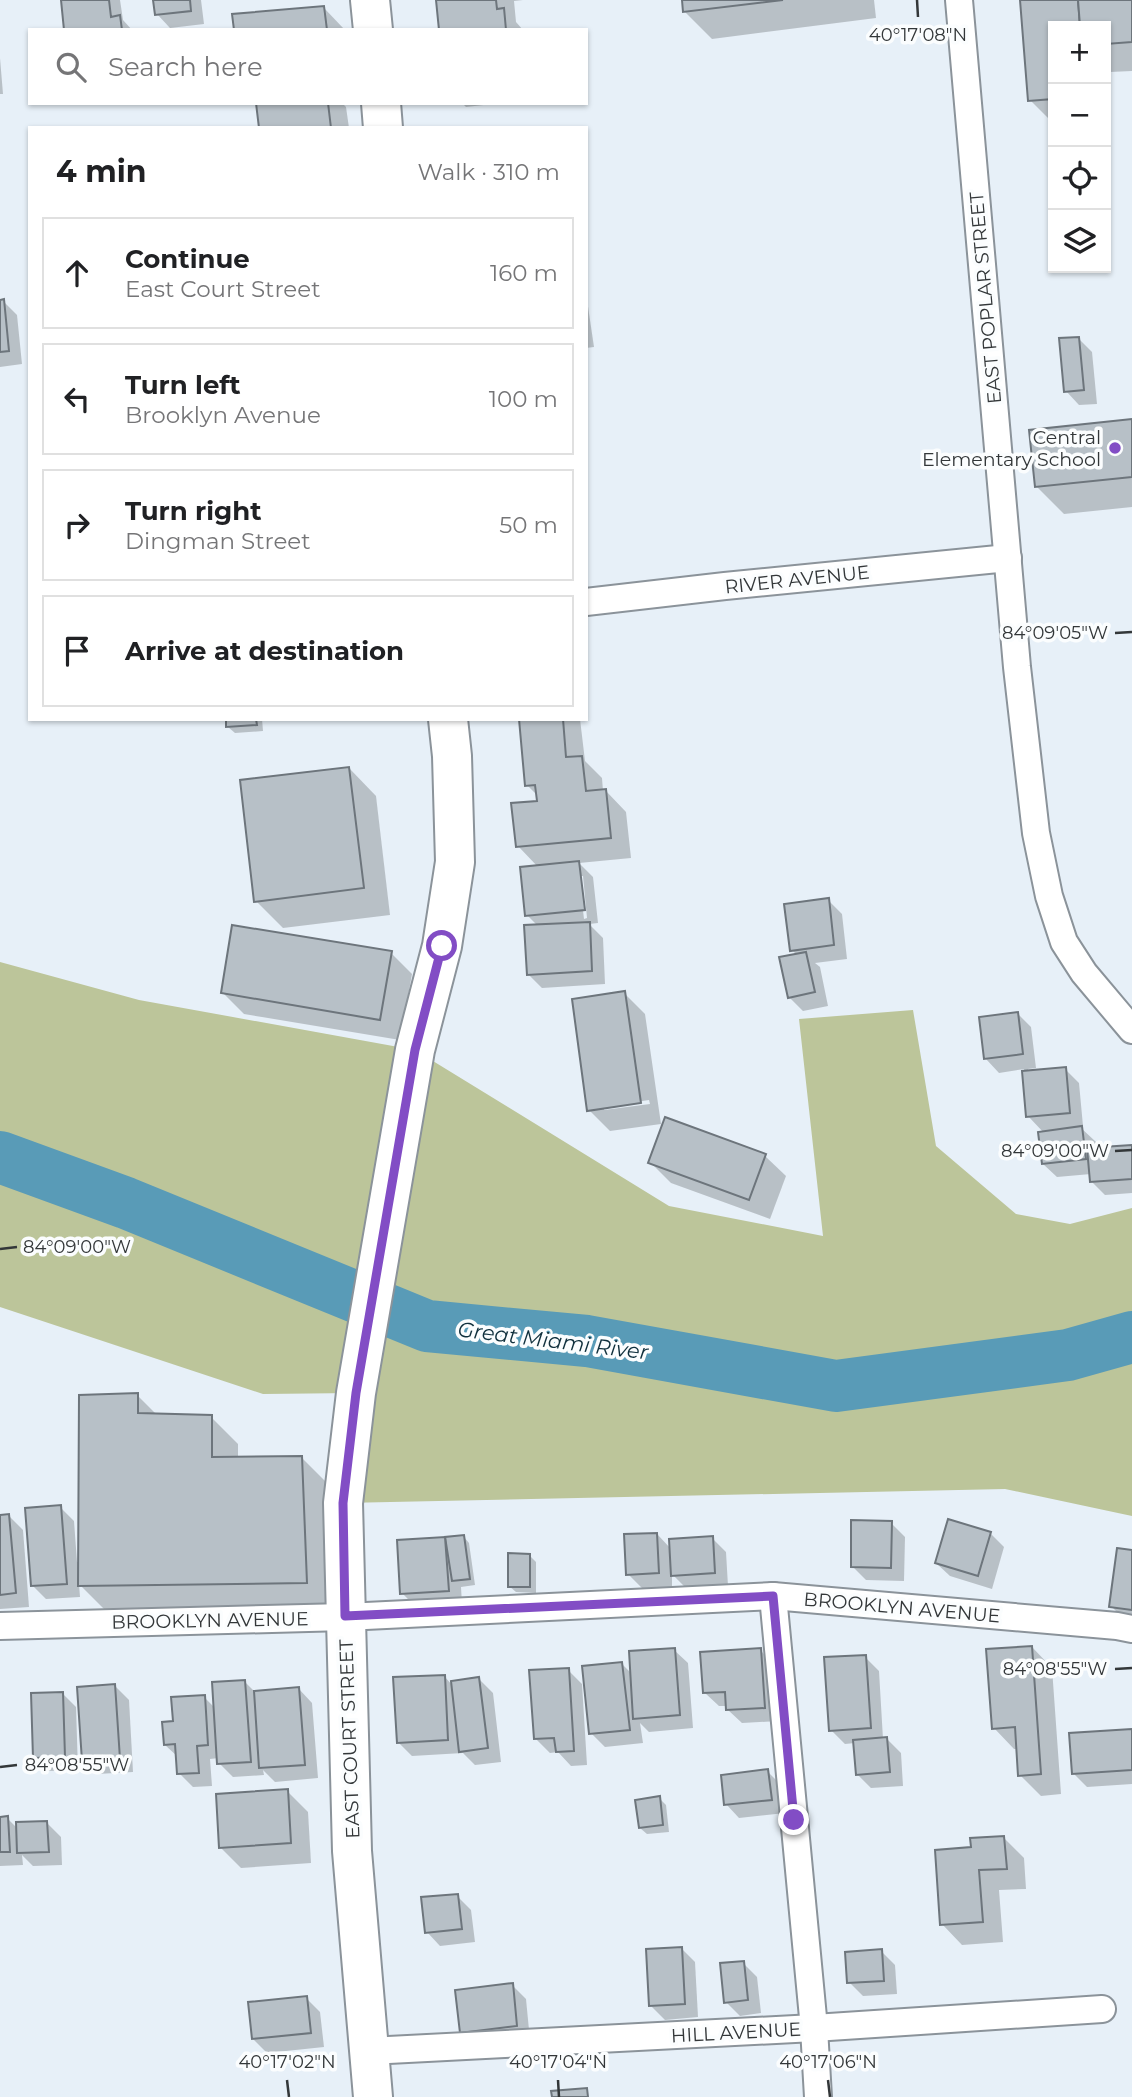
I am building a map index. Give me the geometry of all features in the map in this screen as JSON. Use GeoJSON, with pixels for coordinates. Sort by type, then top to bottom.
{"type":"FeatureCollection","features":[{"type":"Feature","properties":{"kind":"main road"},"geometry":{"type":"LineString","coordinates":[[370,0],[373,28]]}},
{"type":"Feature","properties":{"kind":"main road"},"geometry":{"type":"LineString","coordinates":[[381,105],[383,126]]}},
{"type":"Feature","properties":{"kind":"main road","name":"EAST COURT STREET"},"geometry":{"type":"LineString","coordinates":[[373,2097],[352,1851],[343,1503],[356,1393],[415,1050],[442,946],[455,862],[453,757],[448,721]]}},
{"type":"Feature","properties":{"kind":"street","name":"EAST POPLAR STREET"},"geometry":{"type":"LineString","coordinates":[[959,0],[1017,667],[1036,833],[1049,896],[1064,942],[1084,974],[1132,1030]]}},
{"type":"Feature","properties":{"kind":"street","name":"RIVER AVENUE"},"geometry":{"type":"LineString","coordinates":[[588,602],[1008,558]]}},
{"type":"Feature","properties":{"kind":"street","name":"BROOKLYN AVENUE"},"geometry":{"type":"LineString","coordinates":[[0,1626],[345,1616],[773,1596],[1132,1629]]}},
{"type":"Feature","properties":{"kind":"street"},"geometry":{"type":"LineString","coordinates":[[773,1596],[814,2028],[818,2097]]}},
{"type":"Feature","properties":{"kind":"street","name":"HILL AVENUE"},"geometry":{"type":"LineString","coordinates":[[369,2051],[814,2028],[1102,2009]]}},
{"type":"Feature","properties":{"kind":"green space"},"geometry":{"type":"Polygon","coordinates":[[[0,962],[139,1000],[415,1050],[669,1206],[823,1236],[799,1019],[913,1010],[936,1146],[1016,1214],[1070,1224],[1132,1208],[1132,1516],[1005,1489],[343,1503],[355,1393],[263,1394],[0,1307],[0,962]]]}},
{"type":"Feature","properties":{"kind":"building"},"geometry":{"type":"Polygon","coordinates":[[[61,0],[109,0],[111,17],[120,15],[122,28],[64,28],[61,0]]]}},
{"type":"Feature","properties":{"kind":"building"},"geometry":{"type":"Polygon","coordinates":[[[153,0],[190,0],[191,11],[155,15],[153,0]]]}},
{"type":"Feature","properties":{"kind":"building"},"geometry":{"type":"Polygon","coordinates":[[[436,0],[496,0],[497,9],[504,8],[506,28],[439,28],[436,0]]]}},
{"type":"Feature","properties":{"kind":"building"},"geometry":{"type":"Polygon","coordinates":[[[682,0],[783,0],[683,12],[682,0]]]}},
{"type":"Feature","properties":{"kind":"building"},"geometry":{"type":"Polygon","coordinates":[[[1020,0],[1078,0],[1080,21],[1048,21],[1048,99],[1028,101],[1020,0]]]}},
{"type":"Feature","properties":{"kind":"building"},"geometry":{"type":"Polygon","coordinates":[[[1078,0],[1132,0],[1132,42],[1111,44],[1111,21],[1080,21],[1078,0]]]}},
{"type":"Feature","properties":{"kind":"building"},"geometry":{"type":"Polygon","coordinates":[[[324,6],[327,28],[234,28],[232,14],[324,6]]]}},
{"type":"Feature","properties":{"kind":"building"},"geometry":{"type":"Polygon","coordinates":[[[256,105],[328,105],[331,126],[259,126],[256,105]]]}},
{"type":"Feature","properties":{"kind":"building"},"geometry":{"type":"Polygon","coordinates":[[[4,299],[9,351],[0,352],[0,300],[4,299]]]}},
{"type":"Feature","properties":{"kind":"building"},"geometry":{"type":"Polygon","coordinates":[[[1079,337],[1084,390],[1064,392],[1059,338],[1079,337]]]}},
{"type":"Feature","properties":{"kind":"building"},"geometry":{"type":"Polygon","coordinates":[[[1132,419],[1132,477],[1035,487],[1029,430],[1132,419]]]}},
{"type":"Feature","properties":{"kind":"building"},"geometry":{"type":"Polygon","coordinates":[[[226,721],[256,721],[257,725],[226,727],[226,721]]]}},
{"type":"Feature","properties":{"kind":"building"},"geometry":{"type":"Polygon","coordinates":[[[519,721],[563,721],[566,757],[582,756],[586,791],[606,789],[611,838],[516,847],[511,803],[537,801],[535,785],[525,786],[519,721]]]}},
{"type":"Feature","properties":{"kind":"building"},"geometry":{"type":"Polygon","coordinates":[[[349,767],[364,888],[254,902],[240,780],[349,767]]]}},
{"type":"Feature","properties":{"kind":"building"},"geometry":{"type":"Polygon","coordinates":[[[579,861],[585,910],[525,916],[520,867],[579,861]]]}},
{"type":"Feature","properties":{"kind":"building"},"geometry":{"type":"Polygon","coordinates":[[[829,898],[834,945],[790,951],[784,904],[829,898]]]}},
{"type":"Feature","properties":{"kind":"building"},"geometry":{"type":"Polygon","coordinates":[[[590,922],[592,971],[527,975],[524,925],[590,922]]]}},
{"type":"Feature","properties":{"kind":"building"},"geometry":{"type":"Polygon","coordinates":[[[232,925],[392,951],[380,1020],[221,993],[232,925]]]}},
{"type":"Feature","properties":{"kind":"building"},"geometry":{"type":"Polygon","coordinates":[[[806,952],[815,992],[788,998],[779,957],[806,952]]]}},
{"type":"Feature","properties":{"kind":"building"},"geometry":{"type":"Polygon","coordinates":[[[625,991],[641,1103],[587,1111],[572,999],[625,991]]]}},
{"type":"Feature","properties":{"kind":"building"},"geometry":{"type":"Polygon","coordinates":[[[1018,1012],[1023,1054],[984,1059],[979,1017],[1018,1012]]]}},
{"type":"Feature","properties":{"kind":"building"},"geometry":{"type":"Polygon","coordinates":[[[1066,1067],[1070,1113],[1026,1117],[1022,1071],[1066,1067]]]}},
{"type":"Feature","properties":{"kind":"building"},"geometry":{"type":"Polygon","coordinates":[[[665,1117],[766,1154],[749,1200],[648,1163],[665,1117]]]}},
{"type":"Feature","properties":{"kind":"building"},"geometry":{"type":"Polygon","coordinates":[[[1082,1126],[1086,1159],[1042,1164],[1038,1132],[1082,1126]]]}},
{"type":"Feature","properties":{"kind":"building"},"geometry":{"type":"Polygon","coordinates":[[[1132,1145],[1132,1179],[1090,1182],[1087,1148],[1132,1145]]]}},
{"type":"Feature","properties":{"kind":"building"},"geometry":{"type":"Polygon","coordinates":[[[138,1393],[138,1413],[212,1415],[212,1457],[302,1456],[307,1583],[78,1586],[79,1395],[138,1393]]]}},
{"type":"Feature","properties":{"kind":"building"},"geometry":{"type":"Polygon","coordinates":[[[61,1505],[67,1584],[31,1586],[25,1508],[61,1505]]]}},
{"type":"Feature","properties":{"kind":"building"},"geometry":{"type":"Polygon","coordinates":[[[9,1514],[16,1593],[0,1595],[0,1515],[9,1514]]]}},
{"type":"Feature","properties":{"kind":"building"},"geometry":{"type":"Polygon","coordinates":[[[948,1519],[991,1532],[978,1576],[935,1563],[948,1519]]]}},
{"type":"Feature","properties":{"kind":"building"},"geometry":{"type":"Polygon","coordinates":[[[851,1520],[892,1521],[891,1568],[851,1567],[851,1520]]]}},
{"type":"Feature","properties":{"kind":"building"},"geometry":{"type":"Polygon","coordinates":[[[657,1533],[659,1573],[626,1575],[624,1534],[657,1533]]]}},
{"type":"Feature","properties":{"kind":"building"},"geometry":{"type":"Polygon","coordinates":[[[464,1535],[470,1579],[452,1581],[445,1537],[464,1535]]]}},
{"type":"Feature","properties":{"kind":"building"},"geometry":{"type":"Polygon","coordinates":[[[713,1536],[715,1573],[671,1576],[669,1539],[713,1536]]]}},
{"type":"Feature","properties":{"kind":"building"},"geometry":{"type":"Polygon","coordinates":[[[445,1537],[449,1591],[400,1594],[397,1540],[445,1537]]]}},
{"type":"Feature","properties":{"kind":"building"},"geometry":{"type":"Polygon","coordinates":[[[1117,1548],[1132,1550],[1132,1610],[1109,1607],[1117,1548]]]}},
{"type":"Feature","properties":{"kind":"building"},"geometry":{"type":"Polygon","coordinates":[[[508,1553],[530,1554],[530,1587],[508,1587],[508,1553]]]}},
{"type":"Feature","properties":{"kind":"building"},"geometry":{"type":"Polygon","coordinates":[[[1032,1646],[1041,1774],[1018,1776],[1015,1727],[992,1729],[986,1649],[1032,1646]]]}},
{"type":"Feature","properties":{"kind":"building"},"geometry":{"type":"Polygon","coordinates":[[[675,1648],[680,1715],[633,1719],[629,1651],[675,1648]]]}},
{"type":"Feature","properties":{"kind":"building"},"geometry":{"type":"Polygon","coordinates":[[[761,1648],[765,1708],[726,1710],[725,1692],[703,1693],[700,1652],[761,1648]]]}},
{"type":"Feature","properties":{"kind":"building"},"geometry":{"type":"Polygon","coordinates":[[[866,1655],[871,1728],[829,1731],[824,1657],[866,1655]]]}},
{"type":"Feature","properties":{"kind":"building"},"geometry":{"type":"Polygon","coordinates":[[[622,1662],[630,1730],[589,1734],[582,1666],[622,1662]]]}},
{"type":"Feature","properties":{"kind":"building"},"geometry":{"type":"Polygon","coordinates":[[[569,1668],[574,1751],[556,1752],[554,1738],[534,1739],[529,1670],[569,1668]]]}},
{"type":"Feature","properties":{"kind":"building"},"geometry":{"type":"Polygon","coordinates":[[[445,1675],[448,1740],[397,1743],[393,1677],[445,1675]]]}},
{"type":"Feature","properties":{"kind":"building"},"geometry":{"type":"Polygon","coordinates":[[[479,1677],[488,1748],[459,1752],[451,1681],[479,1677]]]}},
{"type":"Feature","properties":{"kind":"building"},"geometry":{"type":"Polygon","coordinates":[[[245,1680],[251,1762],[217,1764],[212,1682],[245,1680]]]}},
{"type":"Feature","properties":{"kind":"building"},"geometry":{"type":"Polygon","coordinates":[[[115,1684],[120,1759],[82,1761],[77,1687],[115,1684]]]}},
{"type":"Feature","properties":{"kind":"building"},"geometry":{"type":"Polygon","coordinates":[[[299,1687],[305,1765],[259,1768],[254,1691],[299,1687]]]}},
{"type":"Feature","properties":{"kind":"building"},"geometry":{"type":"Polygon","coordinates":[[[63,1692],[65,1757],[33,1758],[31,1693],[63,1692]]]}},
{"type":"Feature","properties":{"kind":"building"},"geometry":{"type":"Polygon","coordinates":[[[205,1695],[208,1745],[197,1746],[199,1773],[177,1774],[175,1744],[164,1745],[162,1722],[173,1721],[171,1697],[205,1695]]]}},
{"type":"Feature","properties":{"kind":"building"},"geometry":{"type":"Polygon","coordinates":[[[1132,1729],[1132,1770],[1072,1774],[1069,1733],[1132,1729]]]}},
{"type":"Feature","properties":{"kind":"building"},"geometry":{"type":"Polygon","coordinates":[[[887,1737],[890,1772],[856,1775],[853,1740],[887,1737]]]}},
{"type":"Feature","properties":{"kind":"building"},"geometry":{"type":"Polygon","coordinates":[[[768,1769],[772,1800],[724,1805],[721,1775],[768,1769]]]}},
{"type":"Feature","properties":{"kind":"building"},"geometry":{"type":"Polygon","coordinates":[[[288,1789],[291,1843],[219,1848],[216,1794],[288,1789]]]}},
{"type":"Feature","properties":{"kind":"building"},"geometry":{"type":"Polygon","coordinates":[[[660,1796],[663,1825],[639,1828],[635,1800],[660,1796]]]}},
{"type":"Feature","properties":{"kind":"building"},"geometry":{"type":"Polygon","coordinates":[[[8,1816],[10,1852],[0,1852],[0,1817],[8,1816]]]}},
{"type":"Feature","properties":{"kind":"building"},"geometry":{"type":"Polygon","coordinates":[[[47,1821],[49,1852],[17,1853],[16,1822],[47,1821]]]}},
{"type":"Feature","properties":{"kind":"building"},"geometry":{"type":"Polygon","coordinates":[[[1004,1836],[1007,1869],[979,1870],[983,1922],[940,1925],[935,1850],[971,1847],[970,1838],[1004,1836]]]}},
{"type":"Feature","properties":{"kind":"building"},"geometry":{"type":"Polygon","coordinates":[[[458,1894],[462,1929],[425,1933],[421,1897],[458,1894]]]}},
{"type":"Feature","properties":{"kind":"building"},"geometry":{"type":"Polygon","coordinates":[[[682,1947],[685,2004],[649,2006],[646,1949],[682,1947]]]}},
{"type":"Feature","properties":{"kind":"building"},"geometry":{"type":"Polygon","coordinates":[[[882,1949],[884,1981],[847,1983],[845,1952],[882,1949]]]}},
{"type":"Feature","properties":{"kind":"building"},"geometry":{"type":"Polygon","coordinates":[[[744,1961],[748,2000],[724,2003],[720,1963],[744,1961]]]}},
{"type":"Feature","properties":{"kind":"building"},"geometry":{"type":"Polygon","coordinates":[[[513,1983],[517,2026],[460,2033],[455,1990],[513,1983]]]}},
{"type":"Feature","properties":{"kind":"building"},"geometry":{"type":"Polygon","coordinates":[[[307,1996],[311,2033],[252,2039],[248,2002],[307,1996]]]}},
{"type":"Feature","properties":{"kind":"building"},"geometry":{"type":"Polygon","coordinates":[[[587,2088],[588,2097],[552,2097],[551,2091],[587,2088]]]}},
{"type":"Feature","properties":{"kind":"waterway","name":"Great Miami River"},"geometry":{"type":"LineString","coordinates":[[0,1157],[126,1203],[427,1326],[587,1341],[836,1386],[1068,1355],[1132,1337]]}},
{"type":"Feature","properties":{"kind":"place","name":"Central Elementary School"},"geometry":{"type":"Point","coordinates":[1115,448]}},
{"type":"Feature","properties":{"kind":"route"},"geometry":{"type":"LineString","coordinates":[[442,946],[415,1050],[356,1393],[343,1503],[345,1616],[773,1596],[794,1820]]}}]}
